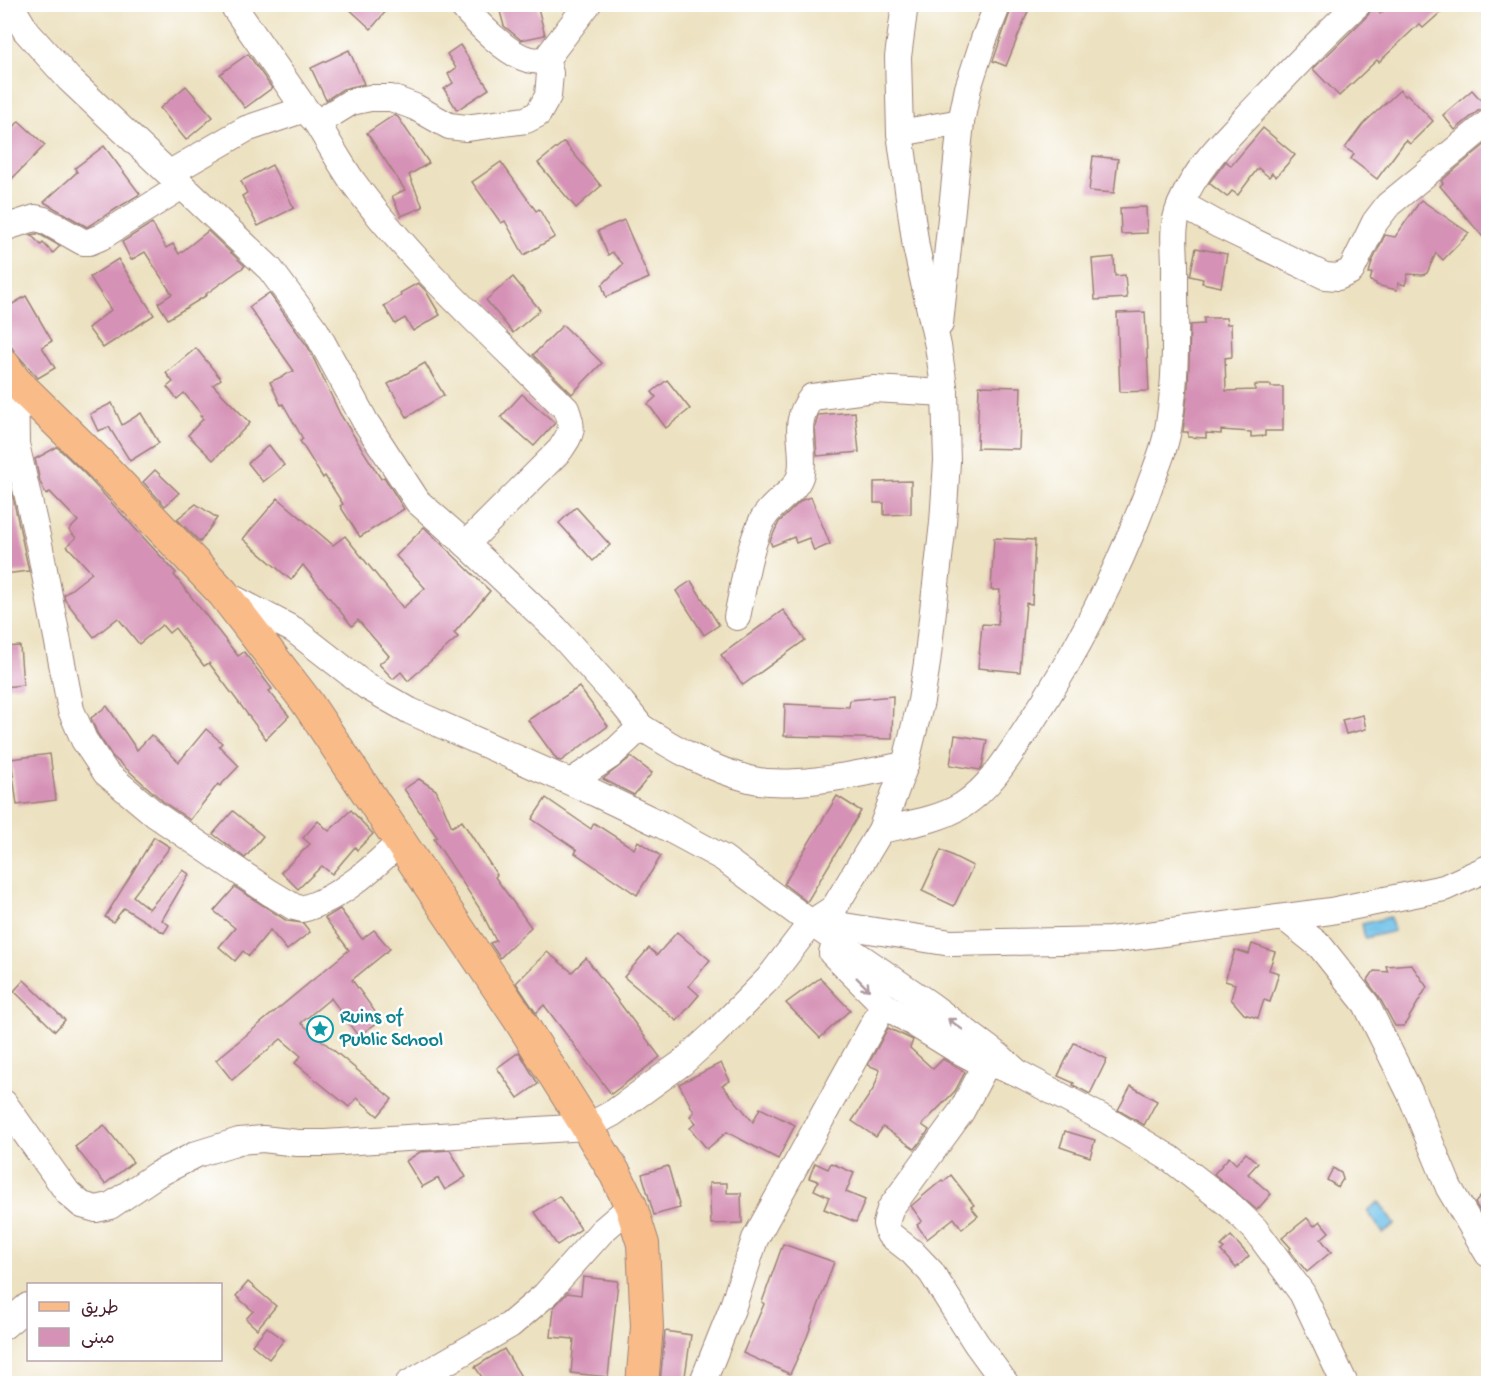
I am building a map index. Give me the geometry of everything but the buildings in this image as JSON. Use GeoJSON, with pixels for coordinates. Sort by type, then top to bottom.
{"type":"FeatureCollection","features":[{"type":"Feature","properties":{"kind":"main road"},"geometry":{"type":"LineString","coordinates":[[10,373],[223,593],[306,701],[401,841],[587,1127],[616,1175],[631,1206],[643,1244],[647,1327],[642,1383]]}},
{"type":"Feature","properties":{"kind":"street"},"geometry":{"type":"LineString","coordinates":[[10,4],[26,31],[69,79],[270,269],[316,331],[365,421],[418,502],[555,628],[641,727],[708,765],[751,780],[792,783],[905,765]]}},
{"type":"Feature","properties":{"kind":"street"},"geometry":{"type":"LineString","coordinates":[[232,4],[311,116],[352,180],[380,217],[492,338],[566,409],[572,424],[570,434],[560,450],[466,544]]}},
{"type":"Feature","properties":{"kind":"street"},"geometry":{"type":"LineString","coordinates":[[466,6],[496,39],[514,52],[531,60],[546,59],[588,4]]}},
{"type":"Feature","properties":{"kind":"street"},"geometry":{"type":"LineString","coordinates":[[4,1103],[68,1193],[82,1205],[96,1209],[110,1206],[156,1174],[197,1154],[239,1141],[263,1139],[325,1143],[587,1127],[613,1113],[682,1063],[769,978],[817,920],[838,903],[881,830],[905,765],[921,701],[943,523],[947,461],[945,393],[938,346],[916,248],[900,133],[898,57],[905,4]]}},
{"type":"Feature","properties":{"kind":"street"},"geometry":{"type":"LineString","coordinates":[[938,346],[961,122],[968,88],[998,4]]}},
{"type":"Feature","properties":{"kind":"street"},"geometry":{"type":"LineString","coordinates":[[881,830],[933,819],[948,813],[981,790],[1003,764],[1059,678],[1099,605],[1140,512],[1169,426],[1175,350],[1176,262],[1173,228],[1181,204],[1198,170],[1282,79],[1358,4]]}},
{"type":"Feature","properties":{"kind":"street"},"geometry":{"type":"LineString","coordinates":[[4,228],[35,218],[44,220],[83,242],[89,243],[101,237],[246,129],[311,116],[370,98],[391,98],[415,107],[449,126],[466,128],[526,120],[538,114],[548,96],[550,73],[546,59]]}},
{"type":"Feature","properties":{"kind":"street"},"geometry":{"type":"LineString","coordinates":[[900,133],[961,122]]}},
{"type":"Feature","properties":{"kind":"street"},"geometry":{"type":"LineString","coordinates":[[1181,204],[1325,276],[1338,277],[1351,271],[1375,222],[1388,204],[1488,123]]}},
{"type":"Feature","properties":{"kind":"street"},"geometry":{"type":"LineString","coordinates":[[10,373],[16,444],[40,549],[71,710],[84,740],[106,773],[156,814],[269,892],[294,907],[302,909],[340,891],[367,874],[401,841]]}},
{"type":"Feature","properties":{"kind":"street"},"geometry":{"type":"LineString","coordinates":[[737,617],[748,567],[763,520],[776,502],[798,483],[801,471],[799,421],[812,397],[874,389],[945,393]]}},
{"type":"Feature","properties":{"kind":"street"},"geometry":{"type":"LineString","coordinates":[[223,593],[294,630],[366,686],[410,711],[571,782],[660,824],[723,858],[817,920],[1000,1057],[1018,1073]]}},
{"type":"Feature","properties":{"kind":"street"},"geometry":{"type":"LineString","coordinates":[[571,782],[610,756],[641,727]]}},
{"type":"Feature","properties":{"kind":"street"},"geometry":{"type":"LineString","coordinates":[[817,920],[844,927],[951,943],[1110,940],[1285,918],[1444,888],[1488,868]]}},
{"type":"Feature","properties":{"kind":"street"},"geometry":{"type":"LineString","coordinates":[[1285,918],[1320,946],[1366,1004],[1410,1093],[1449,1188],[1488,1254]]}},
{"type":"Feature","properties":{"kind":"street"},"geometry":{"type":"LineString","coordinates":[[817,920],[833,954],[884,1005],[954,1048],[987,1063],[1018,1073],[1099,1116],[1171,1159],[1232,1206],[1255,1229],[1302,1293],[1346,1381]]}},
{"type":"Feature","properties":{"kind":"street"},"geometry":{"type":"LineString","coordinates":[[702,1383],[732,1309],[755,1239],[884,1005]]}},
{"type":"Feature","properties":{"kind":"street"},"geometry":{"type":"LineString","coordinates":[[987,1063],[961,1112],[890,1209],[886,1224],[890,1234],[931,1272],[976,1343],[1006,1383]]}},
{"type":"Feature","properties":{"kind":"street"},"geometry":{"type":"LineString","coordinates":[[408,1383],[510,1325],[545,1295],[602,1231],[631,1206]]}},
{"type":"Feature","properties":{"kind":"street"},"geometry":{"type":"LineString","coordinates":[[4,1326],[27,1307]]}},
{"type":"Feature","properties":{"kind":"water"},"geometry":{"type":"Polygon","coordinates":[[[1390,917],[1394,931],[1365,938],[1362,924],[1390,917]]]}},
{"type":"Feature","properties":{"kind":"water"},"geometry":{"type":"Polygon","coordinates":[[[1379,1202],[1395,1224],[1383,1233],[1367,1211],[1379,1202]]]}},
{"type":"Feature","properties":{"kind":"place","name":"Ruins of Public School"},"geometry":{"type":"Point","coordinates":[320,1029]}}]}
